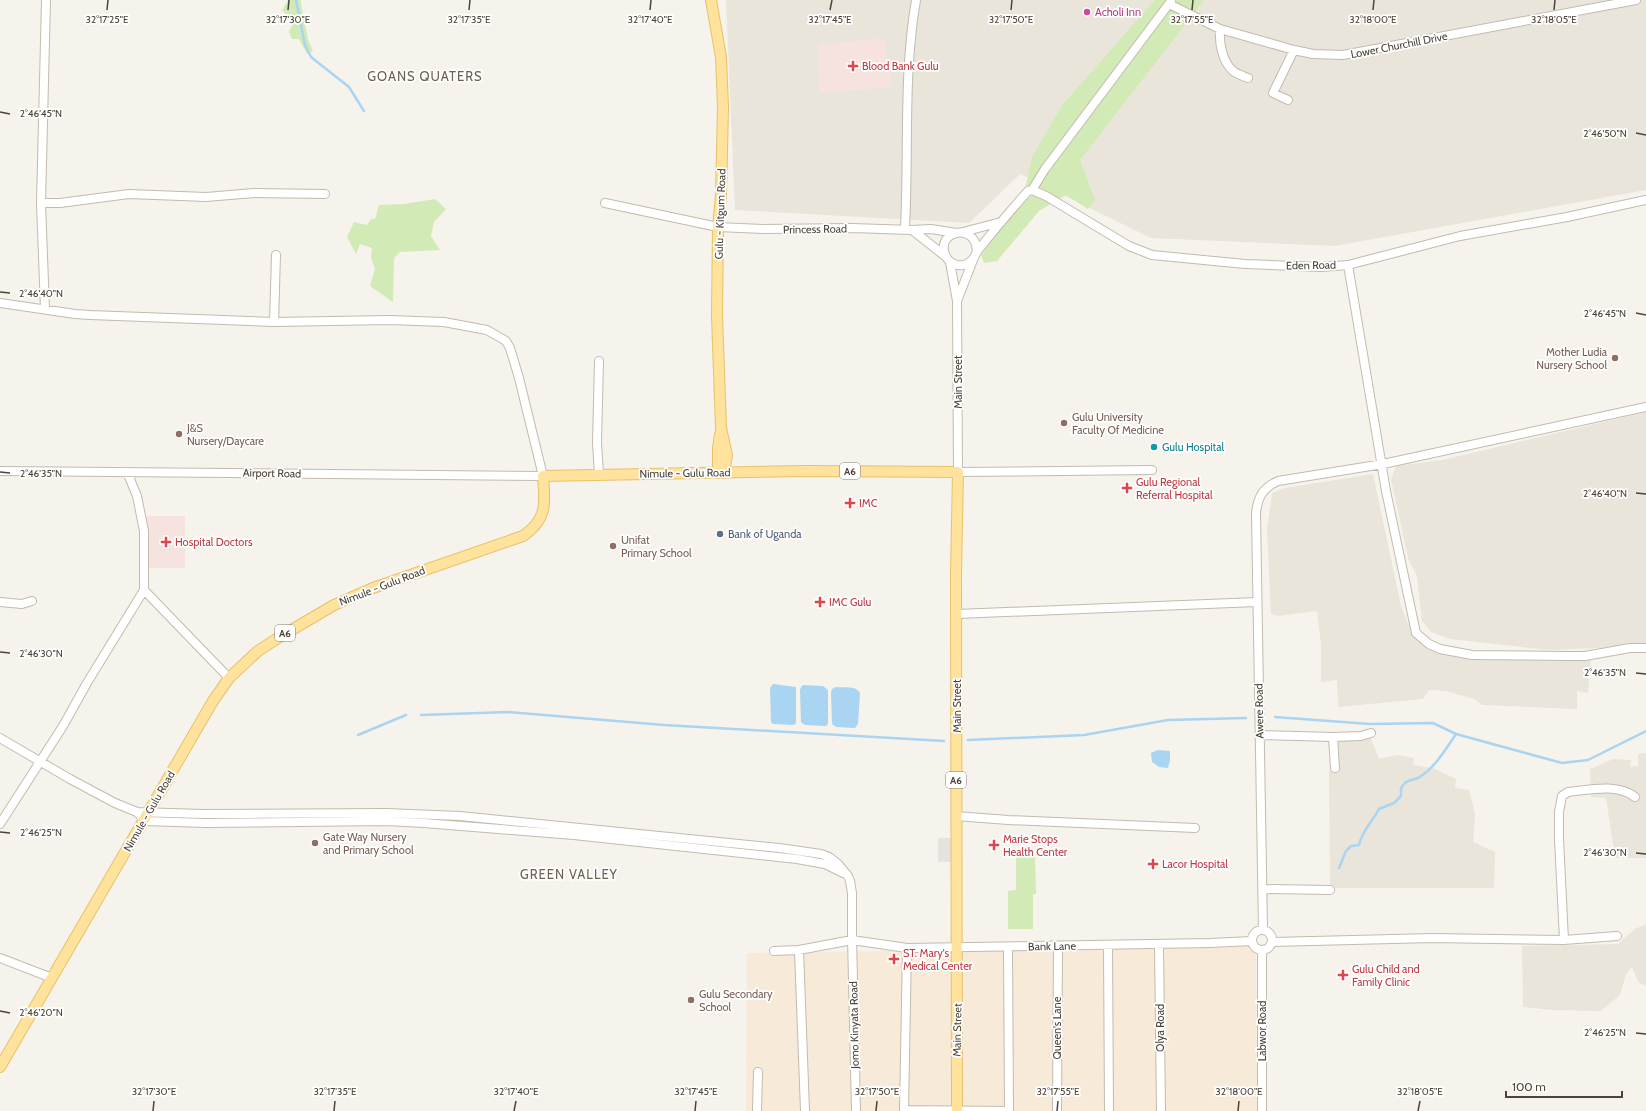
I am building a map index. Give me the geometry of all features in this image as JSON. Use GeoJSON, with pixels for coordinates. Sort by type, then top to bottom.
{"type":"FeatureCollection","features":[{"type":"Feature","properties":{"kind":"main road","name":"Gulu - Kitgum Road"},"geometry":{"type":"LineString","coordinates":[[712,0],[721,57],[721,195],[718,227],[717,316],[721,428],[718,448],[721,473]]}},
{"type":"Feature","properties":{"kind":"main road","name":"Gulu - Kitgum Road"},"geometry":{"type":"LineString","coordinates":[[721,428],[727,454],[721,473]]}},
{"type":"Feature","properties":{"kind":"main road"},"geometry":{"type":"LineString","coordinates":[[700,473],[712,460],[718,448]]}},
{"type":"Feature","properties":{"kind":"main road"},"geometry":{"type":"LineString","coordinates":[[727,454],[741,473]]}},
{"type":"Feature","properties":{"kind":"main road","name":"A6"},"geometry":{"type":"LineString","coordinates":[[741,473],[806,471],[958,472]]}},
{"type":"Feature","properties":{"kind":"main road","name":"Main Street"},"geometry":{"type":"LineString","coordinates":[[957,1110],[958,947],[956,816],[958,472]]}},
{"type":"Feature","properties":{"kind":"main road","name":"Nimule - Gulu Road"},"geometry":{"type":"LineString","coordinates":[[0,1067],[213,701],[229,678],[258,651],[334,605],[373,588],[523,536],[532,530],[538,523],[543,512],[543,476],[741,473]]}},
{"type":"Feature","properties":{"kind":"street"},"geometry":{"type":"LineString","coordinates":[[45,309],[41,203],[46,0]]}},
{"type":"Feature","properties":{"kind":"street"},"geometry":{"type":"LineString","coordinates":[[916,0],[910,34],[907,116],[908,229],[947,259],[959,266],[969,263],[1000,222],[1028,191],[1032,190],[1045,169],[1170,2]]}},
{"type":"Feature","properties":{"kind":"street","name":"Lower Churchill Drive"},"geometry":{"type":"LineString","coordinates":[[1170,2],[1220,29],[1294,50],[1313,54],[1343,55],[1636,0]]}},
{"type":"Feature","properties":{"kind":"street"},"geometry":{"type":"LineString","coordinates":[[1220,29],[1224,60],[1234,71],[1248,78]]}},
{"type":"Feature","properties":{"kind":"street"},"geometry":{"type":"LineString","coordinates":[[1288,100],[1273,93],[1294,50]]}},
{"type":"Feature","properties":{"kind":"street","name":"Eden Road"},"geometry":{"type":"LineString","coordinates":[[1032,190],[1046,196],[1129,246],[1152,255],[1250,265],[1321,267],[1348,265],[1460,236],[1567,217],[1646,200]]}},
{"type":"Feature","properties":{"kind":"street"},"geometry":{"type":"LineString","coordinates":[[41,203],[60,203],[129,194],[206,197],[254,193],[325,194]]}},
{"type":"Feature","properties":{"kind":"street","name":"Princess Road"},"geometry":{"type":"LineString","coordinates":[[605,203],[718,227],[763,229],[932,229],[959,232]]}},
{"type":"Feature","properties":{"kind":"street"},"geometry":{"type":"LineString","coordinates":[[957,301],[944,245],[946,239],[959,232],[1000,222]]}},
{"type":"Feature","properties":{"kind":"street"},"geometry":{"type":"LineString","coordinates":[[957,301],[975,256],[977,245],[969,234],[959,232]]}},
{"type":"Feature","properties":{"kind":"street"},"geometry":{"type":"LineString","coordinates":[[274,322],[276,255]]}},
{"type":"Feature","properties":{"kind":"street"},"geometry":{"type":"LineString","coordinates":[[1348,265],[1383,464],[1386,491],[1416,633],[1429,644],[1440,649],[1472,655],[1585,656],[1630,648],[1646,648]]}},
{"type":"Feature","properties":{"kind":"street","name":"Main Street"},"geometry":{"type":"LineString","coordinates":[[957,301],[958,472]]}},
{"type":"Feature","properties":{"kind":"street"},"geometry":{"type":"LineString","coordinates":[[0,302],[82,315],[274,322],[389,320],[444,322],[487,330],[497,334],[506,341],[510,348],[519,378],[543,476]]}},
{"type":"Feature","properties":{"kind":"street"},"geometry":{"type":"LineString","coordinates":[[599,361],[597,443],[599,474]]}},
{"type":"Feature","properties":{"kind":"street"},"geometry":{"type":"LineString","coordinates":[[1383,464],[1646,407]]}},
{"type":"Feature","properties":{"kind":"street","name":"Awere Road"},"geometry":{"type":"LineString","coordinates":[[1263,930],[1259,735],[1257,502],[1262,493],[1269,486],[1278,481],[1383,464]]}},
{"type":"Feature","properties":{"kind":"street"},"geometry":{"type":"LineString","coordinates":[[958,472],[1152,470]]}},
{"type":"Feature","properties":{"kind":"street","name":"Airport Road"},"geometry":{"type":"LineString","coordinates":[[0,471],[543,476]]}},
{"type":"Feature","properties":{"kind":"street"},"geometry":{"type":"LineString","coordinates":[[0,824],[40,762],[144,590],[144,531],[137,496],[127,472]]}},
{"type":"Feature","properties":{"kind":"street"},"geometry":{"type":"LineString","coordinates":[[144,590],[229,678]]}},
{"type":"Feature","properties":{"kind":"street"},"geometry":{"type":"LineString","coordinates":[[0,602],[22,604],[32,601]]}},
{"type":"Feature","properties":{"kind":"street"},"geometry":{"type":"LineString","coordinates":[[957,614],[1258,602]]}},
{"type":"Feature","properties":{"kind":"street"},"geometry":{"type":"LineString","coordinates":[[1259,735],[1333,737],[1360,736],[1371,733]]}},
{"type":"Feature","properties":{"kind":"street"},"geometry":{"type":"LineString","coordinates":[[1333,737],[1335,768]]}},
{"type":"Feature","properties":{"kind":"street"},"geometry":{"type":"LineString","coordinates":[[0,738],[114,803],[147,816]]}},
{"type":"Feature","properties":{"kind":"street"},"geometry":{"type":"LineString","coordinates":[[1564,940],[1559,839],[1559,812],[1562,796],[1568,792],[1616,789],[1625,790],[1635,797]]}},
{"type":"Feature","properties":{"kind":"street","name":"Jomo Kinyata Road"},"geometry":{"type":"LineString","coordinates":[[147,816],[214,822],[386,821],[515,826],[803,860],[825,864],[848,876],[852,893],[856,1111]]}},
{"type":"Feature","properties":{"kind":"street"},"geometry":{"type":"LineString","coordinates":[[956,816],[1008,820],[1195,828]]}},
{"type":"Feature","properties":{"kind":"street"},"geometry":{"type":"LineString","coordinates":[[1263,890],[1330,890]]}},
{"type":"Feature","properties":{"kind":"street"},"geometry":{"type":"LineString","coordinates":[[1263,930],[1269,933],[1272,942],[1269,948],[1262,950],[1255,947],[1252,941],[1254,934],[1263,930]]}},
{"type":"Feature","properties":{"kind":"street"},"geometry":{"type":"LineString","coordinates":[[1272,942],[1433,938],[1564,940],[1617,936]]}},
{"type":"Feature","properties":{"kind":"street","name":"Bank Lane"},"geometry":{"type":"LineString","coordinates":[[774,950],[799,950],[852,940],[907,948],[1252,941]]}},
{"type":"Feature","properties":{"kind":"street","name":"Olya Road"},"geometry":{"type":"LineString","coordinates":[[1159,944],[1161,1111]]}},
{"type":"Feature","properties":{"kind":"street"},"geometry":{"type":"LineString","coordinates":[[1108,945],[1108,1111]]}},
{"type":"Feature","properties":{"kind":"street","name":"Queen's Lane"},"geometry":{"type":"LineString","coordinates":[[1057,1111],[1058,946]]}},
{"type":"Feature","properties":{"kind":"street"},"geometry":{"type":"LineString","coordinates":[[907,948],[904,1111],[1010,1111],[1008,947]]}},
{"type":"Feature","properties":{"kind":"street"},"geometry":{"type":"LineString","coordinates":[[799,950],[805,1111]]}},
{"type":"Feature","properties":{"kind":"street","name":"Labwor Road"},"geometry":{"type":"LineString","coordinates":[[1262,950],[1262,1111]]}},
{"type":"Feature","properties":{"kind":"street"},"geometry":{"type":"LineString","coordinates":[[0,958],[52,978]]}},
{"type":"Feature","properties":{"kind":"street"},"geometry":{"type":"LineString","coordinates":[[757,1111],[758,1072]]}},
{"type":"Feature","properties":{"kind":"shaded area"},"geometry":{"type":"Polygon","coordinates":[[[726,0],[1646,0],[1646,190],[1335,246],[1151,238],[1020,174],[969,223],[735,210],[726,0]]]}},
{"type":"Feature","properties":{"kind":"shaded area","name":"Blood Bank Gulu"},"geometry":{"type":"Polygon","coordinates":[[[884,38],[892,87],[819,93],[818,45],[884,38]]]}},
{"type":"Feature","properties":{"kind":"shaded area"},"geometry":{"type":"Polygon","coordinates":[[[1646,412],[1646,646],[1549,650],[1450,639],[1431,632],[1422,621],[1417,576],[1408,558],[1391,479],[1396,466],[1442,460],[1646,412]]]}},
{"type":"Feature","properties":{"kind":"shaded area"},"geometry":{"type":"Polygon","coordinates":[[[1373,474],[1401,606],[1412,633],[1424,644],[1493,659],[1591,660],[1588,693],[1577,691],[1577,709],[1482,705],[1474,699],[1446,691],[1429,690],[1423,699],[1338,707],[1337,680],[1321,682],[1321,644],[1317,611],[1278,616],[1271,614],[1267,530],[1272,493],[1285,488],[1373,474]]]}},
{"type":"Feature","properties":{"kind":"shaded area","name":"Hospital Doctors"},"geometry":{"type":"Polygon","coordinates":[[[146,516],[185,516],[185,568],[146,568],[146,516]]]}},
{"type":"Feature","properties":{"kind":"shaded area"},"geometry":{"type":"Polygon","coordinates":[[[1336,735],[1370,736],[1379,759],[1397,755],[1414,758],[1413,765],[1433,768],[1456,779],[1455,788],[1469,790],[1475,814],[1473,842],[1495,852],[1494,888],[1330,888],[1329,770],[1337,770],[1336,735]]]}},
{"type":"Feature","properties":{"kind":"shaded area"},"geometry":{"type":"Polygon","coordinates":[[[1646,753],[1646,858],[1615,858],[1606,798],[1591,797],[1590,769],[1613,759],[1631,760],[1630,767],[1638,766],[1638,754],[1646,753]]]}},
{"type":"Feature","properties":{"kind":"shaded area"},"geometry":{"type":"Polygon","coordinates":[[[938,838],[951,838],[951,862],[938,862],[938,838]]]}},
{"type":"Feature","properties":{"kind":"shaded area"},"geometry":{"type":"Polygon","coordinates":[[[1646,924],[1646,986],[1638,982],[1632,967],[1626,974],[1620,995],[1601,1011],[1552,1010],[1523,1007],[1522,946],[1618,944],[1635,929],[1646,924]]]}},
{"type":"Feature","properties":{"kind":"shaded area"},"geometry":{"type":"Polygon","coordinates":[[[1252,945],[1256,951],[1257,1111],[746,1111],[747,953],[1252,945]]]}},
{"type":"Feature","properties":{"kind":"green space"},"geometry":{"type":"Polygon","coordinates":[[[288,0],[301,0],[308,39],[313,51],[307,54],[299,39],[292,39],[289,32],[293,22],[282,10],[288,0]]]}},
{"type":"Feature","properties":{"kind":"green space"},"geometry":{"type":"Polygon","coordinates":[[[1155,0],[1204,0],[1080,160],[1095,200],[1088,209],[1066,195],[1039,211],[997,261],[984,263],[981,255],[1023,200],[1032,157],[1063,104],[1155,0]]]}},
{"type":"Feature","properties":{"kind":"green space"},"geometry":{"type":"Polygon","coordinates":[[[435,199],[446,209],[434,222],[431,236],[440,250],[400,252],[394,258],[393,302],[370,286],[375,269],[371,258],[372,248],[360,244],[356,254],[347,237],[354,222],[367,225],[371,219],[375,219],[379,205],[404,204],[435,199]]]}},
{"type":"Feature","properties":{"kind":"green space"},"geometry":{"type":"Polygon","coordinates":[[[1016,852],[1031,852],[1035,856],[1036,894],[1033,894],[1033,929],[1008,929],[1008,891],[1016,890],[1016,852]]]}},
{"type":"Feature","properties":{"kind":"water"},"geometry":{"type":"Polygon","coordinates":[[[773,684],[796,687],[796,723],[794,725],[773,724],[771,722],[770,688],[773,684]]]}},
{"type":"Feature","properties":{"kind":"water"},"geometry":{"type":"Polygon","coordinates":[[[803,685],[823,686],[828,690],[828,724],[826,726],[805,725],[801,722],[800,690],[803,685]]]}},
{"type":"Feature","properties":{"kind":"water"},"geometry":{"type":"Polygon","coordinates":[[[836,687],[850,687],[858,690],[860,693],[858,724],[855,728],[836,727],[832,724],[831,692],[832,689],[836,687]]]}},
{"type":"Feature","properties":{"kind":"water"},"geometry":{"type":"Polygon","coordinates":[[[1158,750],[1170,751],[1168,768],[1159,767],[1152,762],[1151,753],[1158,750]]]}},
{"type":"Feature","properties":{"kind":"waterway"},"geometry":{"type":"LineString","coordinates":[[296,0],[305,45],[311,57],[349,87],[364,111]]}},
{"type":"Feature","properties":{"kind":"waterway"},"geometry":{"type":"LineString","coordinates":[[421,715],[508,712],[664,725],[944,741]]}},
{"type":"Feature","properties":{"kind":"waterway"},"geometry":{"type":"LineString","coordinates":[[358,735],[406,715]]}},
{"type":"Feature","properties":{"kind":"waterway"},"geometry":{"type":"LineString","coordinates":[[1275,717],[1370,724],[1433,723],[1456,734],[1562,763],[1588,760],[1646,731]]}},
{"type":"Feature","properties":{"kind":"waterway"},"geometry":{"type":"LineString","coordinates":[[968,740],[1084,735],[1168,720],[1246,718]]}},
{"type":"Feature","properties":{"kind":"waterway"},"geometry":{"type":"LineString","coordinates":[[1339,868],[1346,851],[1351,846],[1359,845],[1360,840],[1379,809],[1394,803],[1401,796],[1401,788],[1405,783],[1424,774],[1439,758],[1456,734]]}},
{"type":"Feature","properties":{"kind":"place","name":"Acholi Inn"},"geometry":{"type":"Point","coordinates":[1087,12]}},
{"type":"Feature","properties":{"kind":"place","name":"Blood Bank Gulu"},"geometry":{"type":"Point","coordinates":[853,66]}},
{"type":"Feature","properties":{"kind":"place","name":"Mother Ludia Nursery School"},"geometry":{"type":"Point","coordinates":[1615,358]}},
{"type":"Feature","properties":{"kind":"place","name":"Gulu University Faculty Of Medicine"},"geometry":{"type":"Point","coordinates":[1064,423]}},
{"type":"Feature","properties":{"kind":"place","name":"J&S Nursery/Daycare"},"geometry":{"type":"Point","coordinates":[179,434]}},
{"type":"Feature","properties":{"kind":"place","name":"Gulu Hospital"},"geometry":{"type":"Point","coordinates":[1154,447]}},
{"type":"Feature","properties":{"kind":"place","name":"Gulu Regional Referral Hospital"},"geometry":{"type":"Point","coordinates":[1127,488]}},
{"type":"Feature","properties":{"kind":"place","name":"IMC"},"geometry":{"type":"Point","coordinates":[850,503]}},
{"type":"Feature","properties":{"kind":"place","name":"Bank of Uganda"},"geometry":{"type":"Point","coordinates":[720,534]}},
{"type":"Feature","properties":{"kind":"place","name":"Hospital Doctors"},"geometry":{"type":"Point","coordinates":[166,542]}},
{"type":"Feature","properties":{"kind":"place","name":"Unifat Primary School"},"geometry":{"type":"Point","coordinates":[613,546]}},
{"type":"Feature","properties":{"kind":"place","name":"IMC Gulu"},"geometry":{"type":"Point","coordinates":[820,602]}},
{"type":"Feature","properties":{"kind":"place","name":"Gate Way Nursery and Primary School"},"geometry":{"type":"Point","coordinates":[315,843]}},
{"type":"Feature","properties":{"kind":"place","name":"Marie Stops Health Center"},"geometry":{"type":"Point","coordinates":[994,845]}},
{"type":"Feature","properties":{"kind":"place","name":"Lacor Hospital"},"geometry":{"type":"Point","coordinates":[1153,864]}},
{"type":"Feature","properties":{"kind":"place","name":"ST. Mary's Medical Center"},"geometry":{"type":"Point","coordinates":[894,959]}},
{"type":"Feature","properties":{"kind":"place","name":"Gulu Child and Family Clinic"},"geometry":{"type":"Point","coordinates":[1343,975]}},
{"type":"Feature","properties":{"kind":"place","name":"Gulu Secondary School"},"geometry":{"type":"Point","coordinates":[691,1000]}},
{"type":"Feature","properties":{"kind":"district","name":"GOANS QUATERS"},"geometry":{"type":"Point","coordinates":[425,76]}},
{"type":"Feature","properties":{"kind":"district","name":"GREEN VALLEY"},"geometry":{"type":"Point","coordinates":[569,874]}}]}
